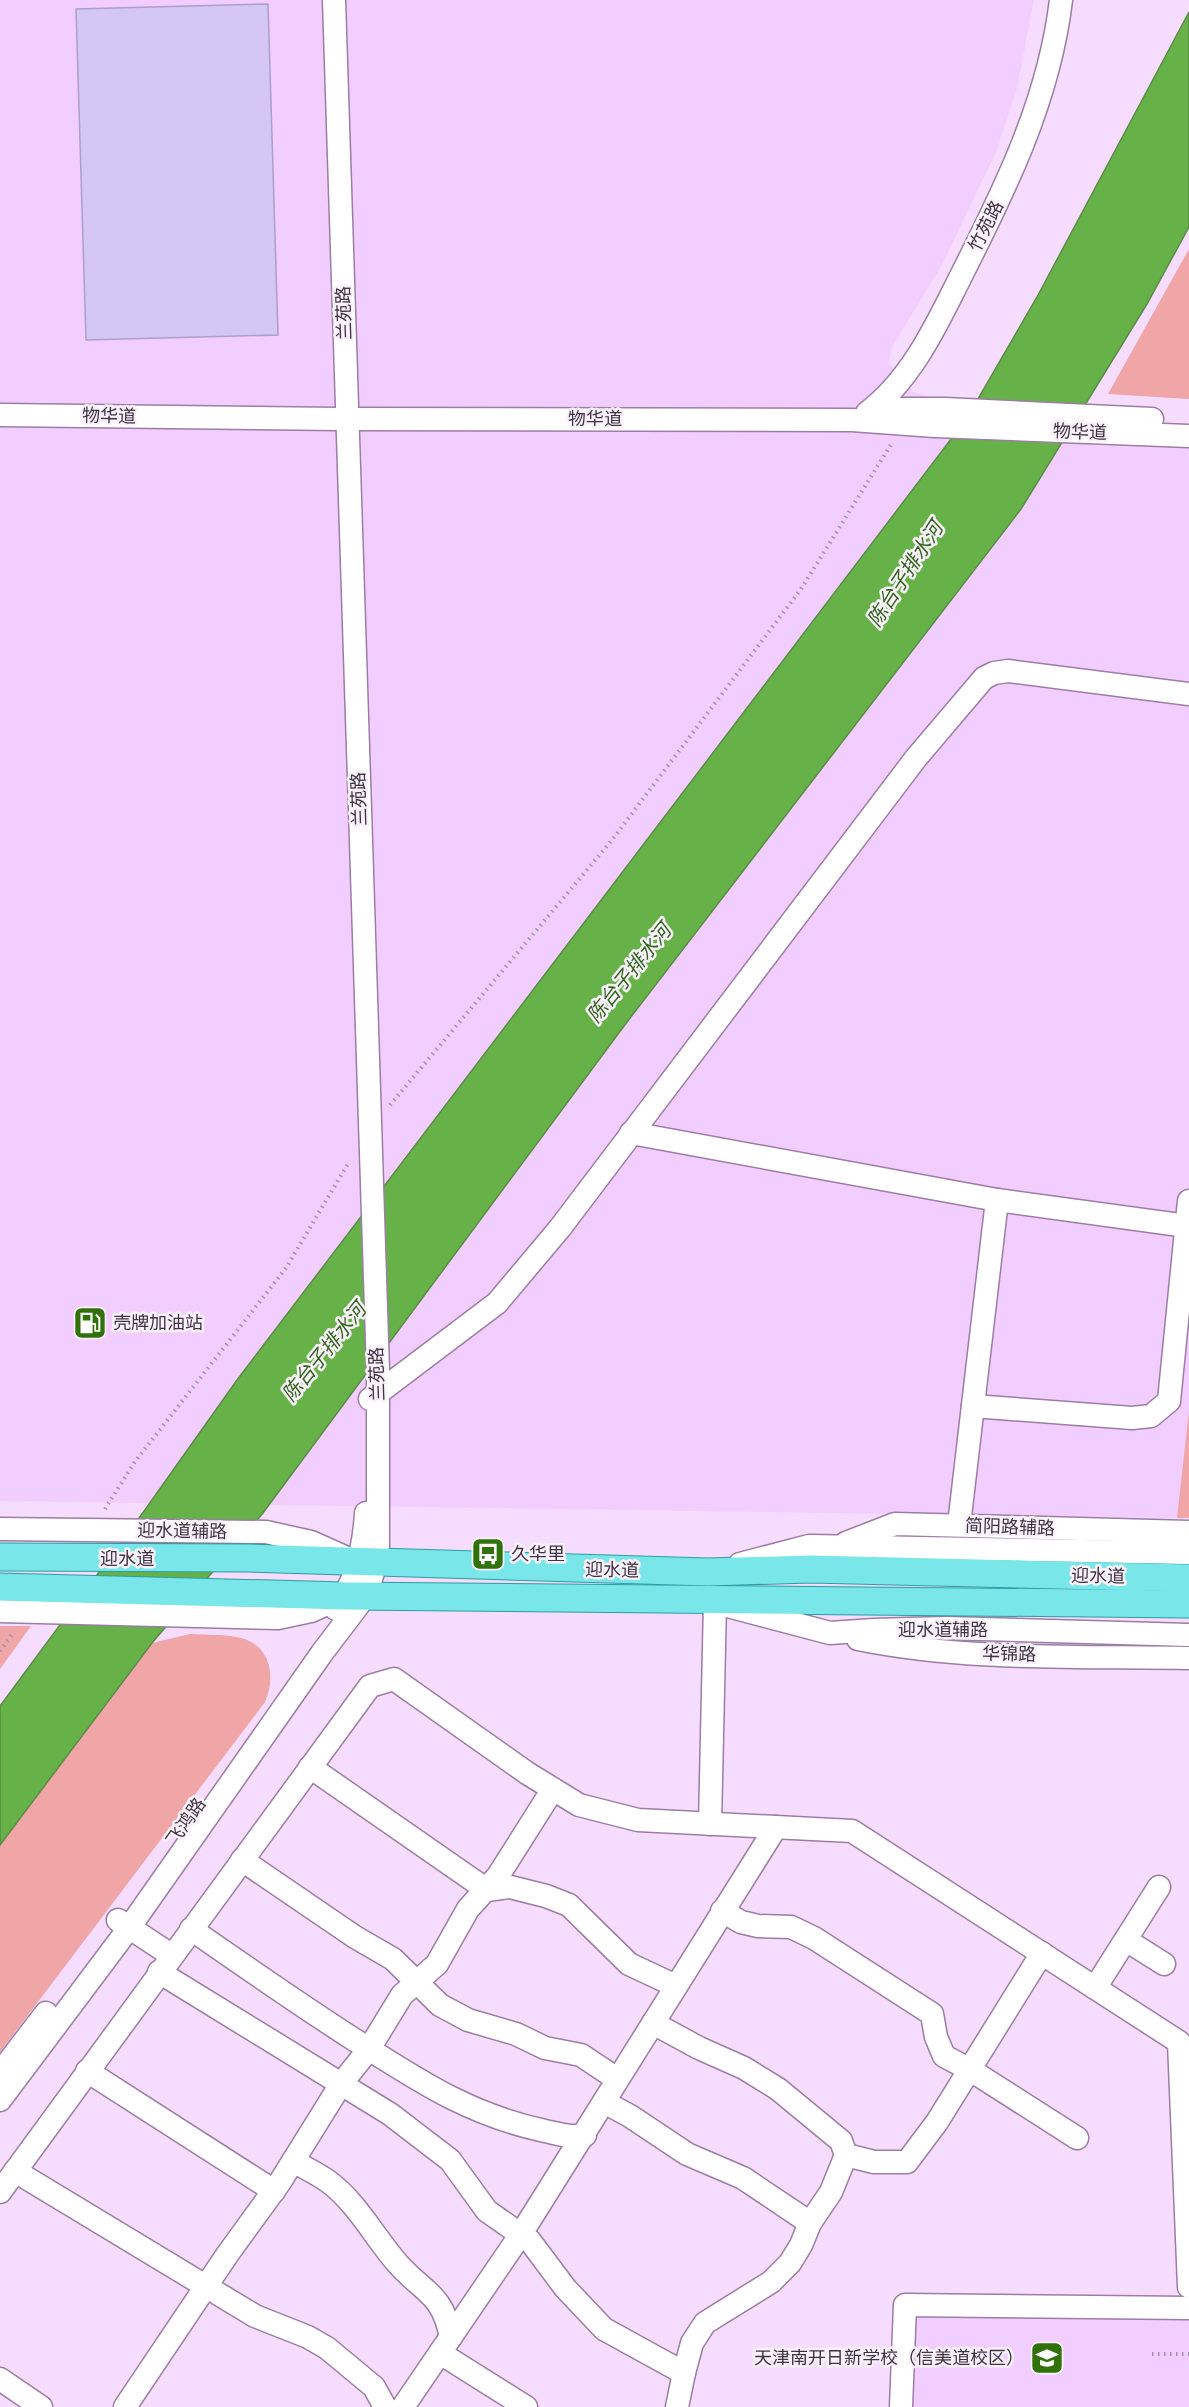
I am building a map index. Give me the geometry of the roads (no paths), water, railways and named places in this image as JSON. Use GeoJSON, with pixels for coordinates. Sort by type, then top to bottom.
{"type":"FeatureCollection","features":[{"type":"Feature","properties":{"kind":"main road","name":"迎水道"},"geometry":{"type":"LineString","coordinates":[[0,1557],[248,1558],[708,1572],[811,1569],[1189,1578]]}},
{"type":"Feature","properties":{"kind":"main road","name":"迎水道"},"geometry":{"type":"LineString","coordinates":[[0,1587],[356,1595],[1189,1604]]}},
{"type":"Feature","properties":{"kind":"street","name":"兰苑路"},"geometry":{"type":"LineString","coordinates":[[325,0],[343,411]]}},
{"type":"Feature","properties":{"kind":"street","name":"兰苑路"},"geometry":{"type":"LineString","coordinates":[[334,0],[343,411],[365,1137],[373,1387],[380,1491],[368,1563]]}},
{"type":"Feature","properties":{"kind":"street","name":"竹苑路"},"geometry":{"type":"LineString","coordinates":[[861,413],[909,350],[937,305],[995,190],[1029,100],[1045,36],[1050,0]]}},
{"type":"Feature","properties":{"kind":"street","name":"竹苑路"},"geometry":{"type":"LineString","coordinates":[[861,413],[895,386],[920,351],[1012,173],[1044,86],[1057,31],[1061,0]]}},
{"type":"Feature","properties":{"kind":"street","name":"物华道"},"geometry":{"type":"LineString","coordinates":[[0,401],[343,411]]}},
{"type":"Feature","properties":{"kind":"street","name":"物华道"},"geometry":{"type":"LineString","coordinates":[[0,415],[343,411],[861,413],[1094,424],[1189,421]]}},
{"type":"Feature","properties":{"kind":"street","name":"物华道"},"geometry":{"type":"LineString","coordinates":[[861,413],[903,424],[940,418]]}},
{"type":"Feature","properties":{"kind":"street","name":"物华道"},"geometry":{"type":"LineString","coordinates":[[1094,424],[1189,436]]}},
{"type":"Feature","properties":{"kind":"street"},"geometry":{"type":"LineString","coordinates":[[373,1387],[496,1303],[560,1228],[915,758],[984,678],[994,673],[1008,671],[1189,694]]}},
{"type":"Feature","properties":{"kind":"street"},"geometry":{"type":"LineString","coordinates":[[631,1133],[997,1200],[1187,1226]]}},
{"type":"Feature","properties":{"kind":"street"},"geometry":{"type":"LineString","coordinates":[[959,1526],[997,1200]]}},
{"type":"Feature","properties":{"kind":"street"},"geometry":{"type":"LineString","coordinates":[[973,1406],[1132,1418],[1151,1416],[1168,1401],[1189,1201]]}},
{"type":"Feature","properties":{"kind":"street","name":"简阳路辅路"},"geometry":{"type":"LineString","coordinates":[[835,1547],[895,1524],[1189,1533]]}},
{"type":"Feature","properties":{"kind":"street","name":"迎水道辅路"},"geometry":{"type":"LineString","coordinates":[[0,1529],[259,1532],[311,1542],[368,1563]]}},
{"type":"Feature","properties":{"kind":"street"},"geometry":{"type":"LineString","coordinates":[[708,1572],[809,1546],[1189,1553]]}},
{"type":"Feature","properties":{"kind":"street","name":"飞鸿路"},"geometry":{"type":"LineString","coordinates":[[0,2100],[356,1595],[368,1563]]}},
{"type":"Feature","properties":{"kind":"street"},"geometry":{"type":"LineString","coordinates":[[0,1611],[278,1618],[311,1611],[356,1595]]}},
{"type":"Feature","properties":{"kind":"street"},"geometry":{"type":"LineString","coordinates":[[708,1600],[710,1824]]}},
{"type":"Feature","properties":{"kind":"street","name":"迎水道辅路"},"geometry":{"type":"LineString","coordinates":[[708,1600],[830,1633],[946,1628],[1189,1635]]}},
{"type":"Feature","properties":{"kind":"street","name":"华锦路"},"geometry":{"type":"LineString","coordinates":[[830,1633],[902,1648],[950,1653],[1189,1658]]}},
{"type":"Feature","properties":{"kind":"street"},"geometry":{"type":"LineString","coordinates":[[0,2192],[370,1686],[394,1679],[579,1805],[638,1820],[852,1831],[1179,2042],[1189,2287]]}},
{"type":"Feature","properties":{"kind":"street"},"geometry":{"type":"LineString","coordinates":[[310,1767],[487,1890],[510,1887],[546,1896],[568,1905],[629,1964],[676,1986]]}},
{"type":"Feature","properties":{"kind":"street"},"geometry":{"type":"LineString","coordinates":[[125,2407],[205,2287],[273,2191],[341,2084],[369,2049],[402,1995],[437,1964],[468,1909],[487,1890],[511,1857],[553,1789]]}},
{"type":"Feature","properties":{"kind":"street"},"geometry":{"type":"LineString","coordinates":[[403,2407],[585,2135],[617,2079],[776,1827]]}},
{"type":"Feature","properties":{"kind":"street"},"geometry":{"type":"LineString","coordinates":[[242,1860],[355,1937],[393,1959],[440,2005],[468,2020],[516,2034],[545,2048],[581,2055],[617,2079]]}},
{"type":"Feature","properties":{"kind":"street"},"geometry":{"type":"LineString","coordinates":[[1095,1988],[1159,1887]]}},
{"type":"Feature","properties":{"kind":"street"},"geometry":{"type":"LineString","coordinates":[[722,1911],[741,1922],[758,1926],[791,1927],[814,1938],[932,2014],[936,2037],[944,2056],[969,2069],[1077,2138]]}},
{"type":"Feature","properties":{"kind":"street"},"geometry":{"type":"LineString","coordinates":[[123,1924],[165,1964],[341,2084],[390,2114],[450,2160],[487,2211],[530,2241],[566,2289],[604,2329],[684,2373]]}},
{"type":"Feature","properties":{"kind":"street","name":"飞鸿路"},"geometry":{"type":"LineString","coordinates":[[0,2073],[123,1924]]}},
{"type":"Feature","properties":{"kind":"street"},"geometry":{"type":"LineString","coordinates":[[191,1929],[293,2000],[421,2082],[465,2106],[510,2124],[574,2138],[585,2135]]}},
{"type":"Feature","properties":{"kind":"street"},"geometry":{"type":"LineString","coordinates":[[1126,1940],[1164,1964]]}},
{"type":"Feature","properties":{"kind":"street"},"geometry":{"type":"LineString","coordinates":[[846,2156],[874,2162],[907,2162],[936,2122],[1042,1953]]}},
{"type":"Feature","properties":{"kind":"street"},"geometry":{"type":"LineString","coordinates":[[653,2023],[699,2048],[744,2068],[778,2089],[841,2140],[846,2156],[831,2192],[810,2223],[790,2263],[771,2282],[705,2323],[692,2343],[677,2407]]}},
{"type":"Feature","properties":{"kind":"street"},"geometry":{"type":"LineString","coordinates":[[87,2071],[273,2191]]}},
{"type":"Feature","properties":{"kind":"street"},"geometry":{"type":"LineString","coordinates":[[604,2102],[630,2116],[687,2154],[743,2178],[810,2223]]}},
{"type":"Feature","properties":{"kind":"street"},"geometry":{"type":"LineString","coordinates":[[293,2161],[330,2183],[357,2210],[398,2264],[436,2299],[447,2318],[445,2345]]}},
{"type":"Feature","properties":{"kind":"street"},"geometry":{"type":"LineString","coordinates":[[15,2172],[255,2316],[308,2337],[327,2348],[374,2387],[385,2407]]}},
{"type":"Feature","properties":{"kind":"street"},"geometry":{"type":"LineString","coordinates":[[901,2407],[905,2305],[1189,2308]]}},
{"type":"Feature","properties":{"kind":"street"},"geometry":{"type":"LineString","coordinates":[[445,2345],[526,2407]]}},
{"type":"Feature","properties":{"kind":"street"},"geometry":{"type":"LineString","coordinates":[[0,2379],[41,2407]]}},
{"type":"Feature","properties":{"kind":"water","name":"陈台子排水河"},"geometry":{"type":"Polygon","coordinates":[[[1189,12],[1189,227],[1147,304],[1021,509],[624,1026],[263,1513],[152,1643],[0,1845],[0,1706],[142,1514],[237,1380],[967,418],[1037,297],[1189,12]]]}},
{"type":"Feature","properties":{"kind":"place","name":"壳牌加油站"},"geometry":{"type":"Point","coordinates":[90,1323]}},
{"type":"Feature","properties":{"kind":"place","name":"久华里"},"geometry":{"type":"Point","coordinates":[488,1554]}},
{"type":"Feature","properties":{"kind":"place","name":"天津南开日新学校（信美道校区）"},"geometry":{"type":"Point","coordinates":[1047,2358]}}]}
